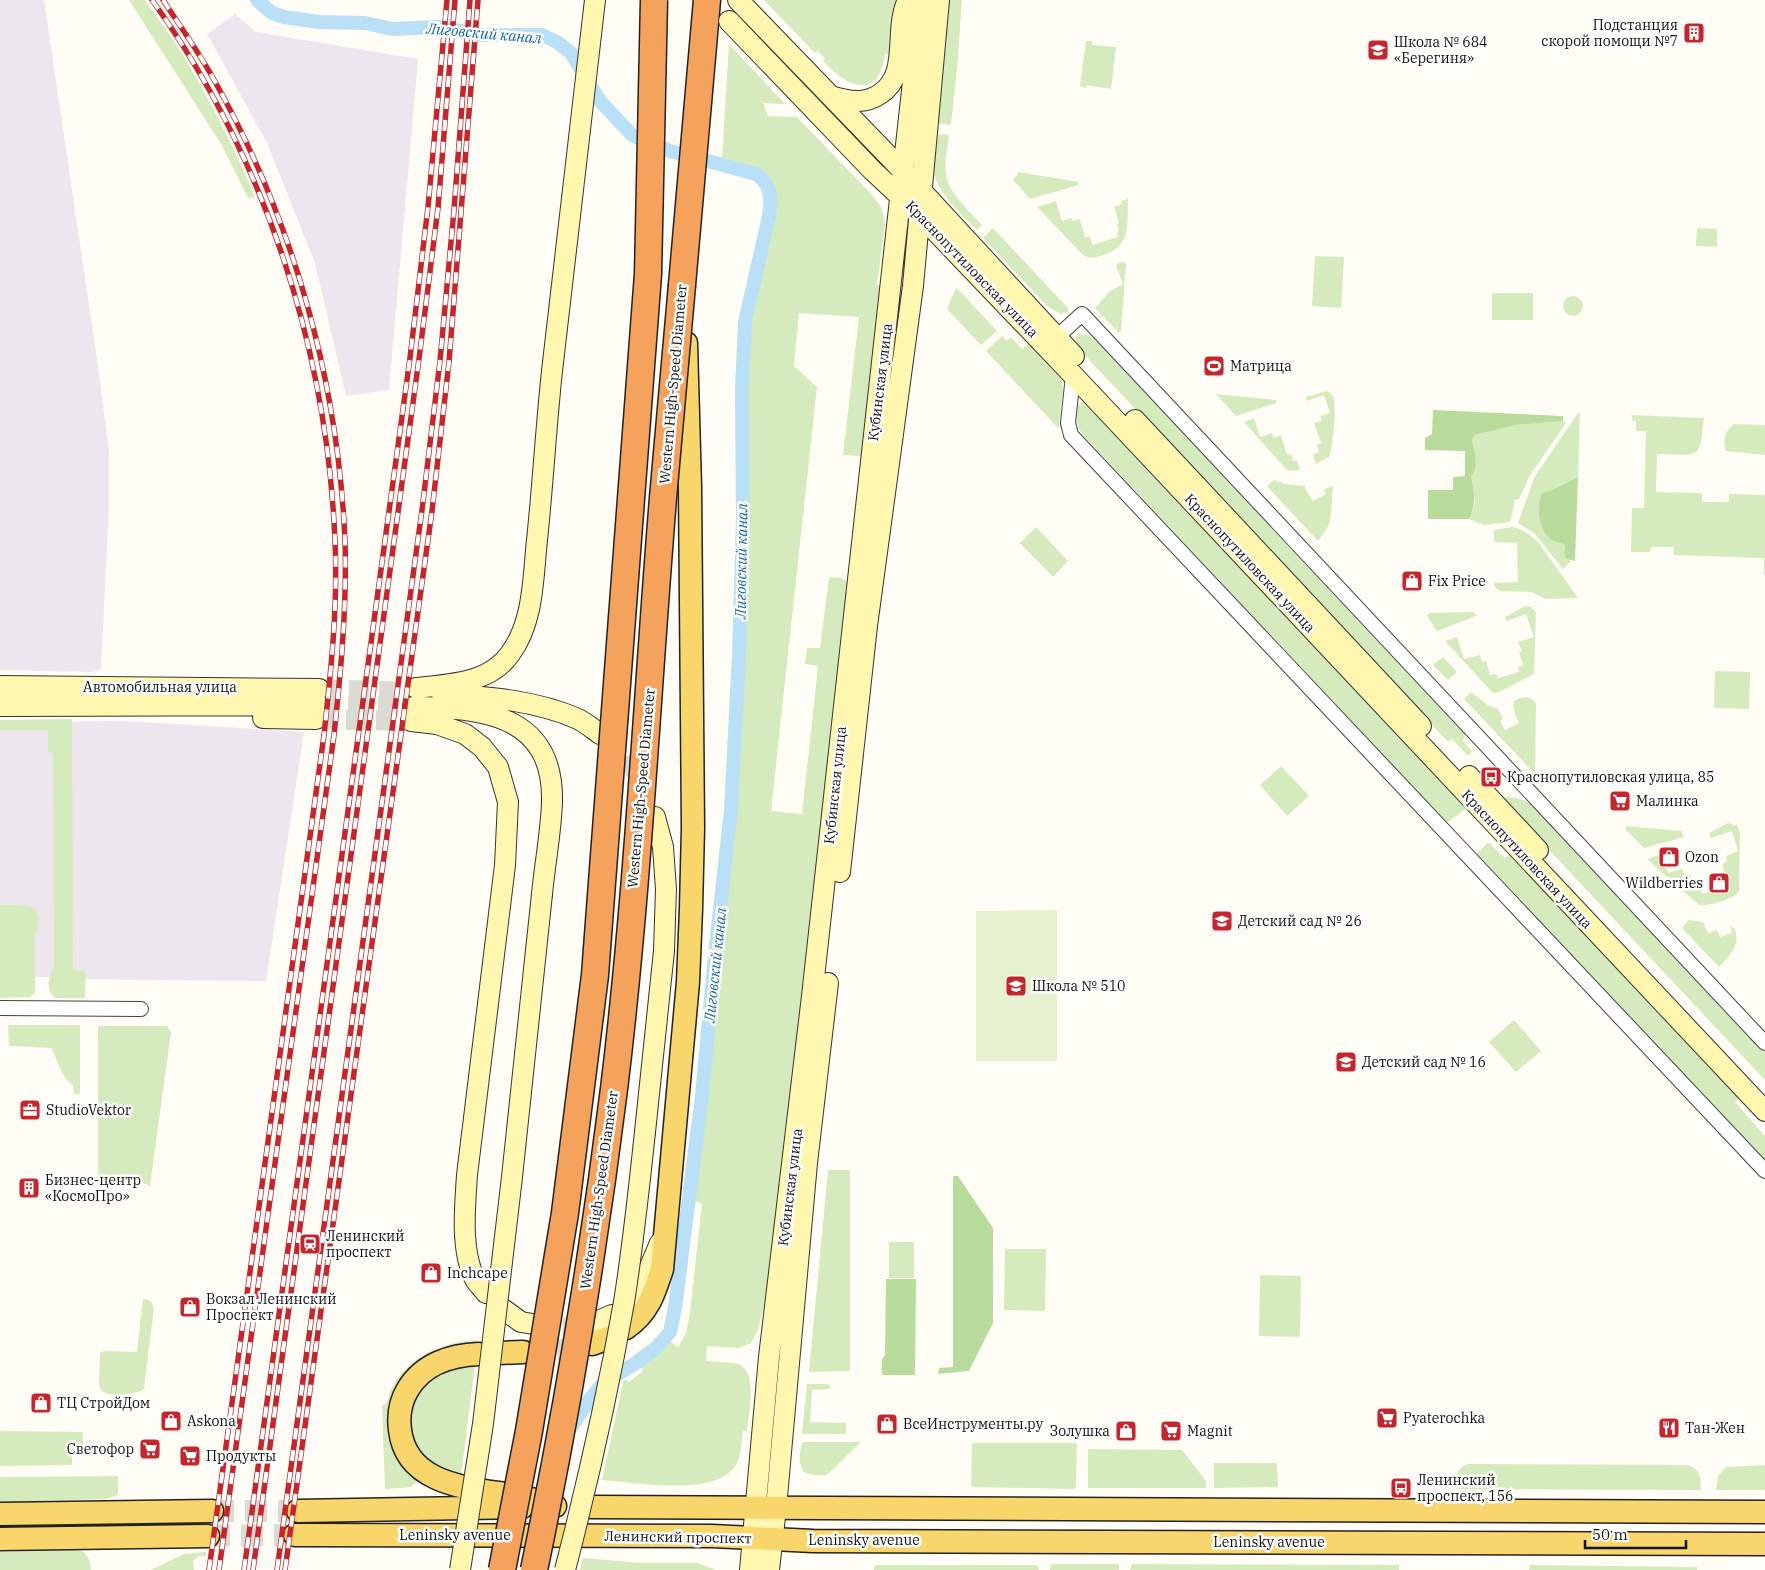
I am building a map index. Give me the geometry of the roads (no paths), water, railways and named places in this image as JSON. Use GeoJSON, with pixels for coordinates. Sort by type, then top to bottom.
{"type":"FeatureCollection","features":[{"type":"Feature","properties":{"kind":"highway"},"geometry":{"type":"LineString","coordinates":[[502,1570],[529,1431],[565,1213],[594,975],[648,274],[654,0]]}},
{"type":"Feature","properties":{"kind":"highway","name":"Western High-Speed Diameter"},"geometry":{"type":"LineString","coordinates":[[534,1570],[557,1458],[596,1219],[614,1088],[627,968],[663,498],[707,0]]}},
{"type":"Feature","properties":{"kind":"main road"},"geometry":{"type":"LineString","coordinates":[[414,702],[490,673],[510,655],[528,615],[541,501],[552,373],[595,0]]}},
{"type":"Feature","properties":{"kind":"main road","name":"Краснопутиловская улица"},"geometry":{"type":"LineString","coordinates":[[738,0],[923,191],[1056,336],[1765,1092]]}},
{"type":"Feature","properties":{"kind":"main road"},"geometry":{"type":"LineString","coordinates":[[831,96],[846,101],[858,102],[868,100],[887,90],[895,78],[898,68],[903,10],[908,0]]}},
{"type":"Feature","properties":{"kind":"main road","name":"Кубинская улица"},"geometry":{"type":"LineString","coordinates":[[766,1508],[769,1357],[812,996],[902,196],[922,0]]}},
{"type":"Feature","properties":{"kind":"main road","name":"Кубинская улица"},"geometry":{"type":"LineString","coordinates":[[769,1570],[763,1539],[766,1508],[868,626],[913,286],[939,0]]}},
{"type":"Feature","properties":{"kind":"main road","name":"Краснопутиловская улица"},"geometry":{"type":"LineString","coordinates":[[729,21],[872,170],[920,214],[1074,375],[1765,1112]]}},
{"type":"Feature","properties":{"kind":"main road"},"geometry":{"type":"LineString","coordinates":[[607,1330],[638,1320],[648,1307],[662,1269],[688,982],[692,828],[690,487],[687,352],[682,284]]}},
{"type":"Feature","properties":{"kind":"main road","name":"Автомобильная улица"},"geometry":{"type":"LineString","coordinates":[[0,686],[318,705],[260,718],[99,707],[0,706]]}},
{"type":"Feature","properties":{"kind":"main road"},"geometry":{"type":"LineString","coordinates":[[414,702],[479,696],[520,701],[551,709],[580,720],[600,734]]}},
{"type":"Feature","properties":{"kind":"main road"},"geometry":{"type":"LineString","coordinates":[[414,702],[479,711],[503,718],[522,729],[534,741],[547,763],[551,784],[552,803],[512,1177],[483,1424],[460,1570]]}},
{"type":"Feature","properties":{"kind":"main road"},"geometry":{"type":"LineString","coordinates":[[414,702],[437,724],[464,734],[482,747],[498,767],[508,802],[505,865],[467,1175],[465,1237],[476,1281],[486,1293]]}},
{"type":"Feature","properties":{"kind":"main road"},"geometry":{"type":"LineString","coordinates":[[565,1570],[598,1434],[622,1311],[645,1132],[664,951],[666,889],[663,847],[655,817]]}},
{"type":"Feature","properties":{"kind":"main road"},"geometry":{"type":"LineString","coordinates":[[630,1300],[644,1284],[665,1231]]}},
{"type":"Feature","properties":{"kind":"main road"},"geometry":{"type":"LineString","coordinates":[[503,1309],[521,1322],[533,1324]]}},
{"type":"Feature","properties":{"kind":"main road"},"geometry":{"type":"LineString","coordinates":[[298,1511],[555,1506],[524,1497],[453,1485],[432,1476],[413,1461],[405,1449],[400,1436],[398,1420],[400,1406],[407,1390],[425,1370],[444,1360],[489,1353],[524,1352]]}},
{"type":"Feature","properties":{"kind":"main road"},"geometry":{"type":"LineString","coordinates":[[591,1506],[1765,1512]]}},
{"type":"Feature","properties":{"kind":"main road"},"geometry":{"type":"LineString","coordinates":[[0,1514],[212,1512]]}},
{"type":"Feature","properties":{"kind":"main road","name":"Ленинский проспект"},"geometry":{"type":"LineString","coordinates":[[295,1535],[592,1535],[763,1539]]}},
{"type":"Feature","properties":{"kind":"main road"},"geometry":{"type":"LineString","coordinates":[[0,1539],[208,1536]]}},
{"type":"Feature","properties":{"kind":"main road","name":"Кубинская улица"},"geometry":{"type":"LineString","coordinates":[[750,1570],[763,1539]]}},
{"type":"Feature","properties":{"kind":"main road","name":"Leninsky avenue"},"geometry":{"type":"LineString","coordinates":[[763,1539],[822,1541],[1765,1544]]}},
{"type":"Feature","properties":{"kind":"street"},"geometry":{"type":"LineString","coordinates":[[1056,336],[1082,314],[1765,1044]]}},
{"type":"Feature","properties":{"kind":"street"},"geometry":{"type":"LineString","coordinates":[[1074,375],[1068,417],[1071,435],[1765,1171]]}},
{"type":"Feature","properties":{"kind":"street"},"geometry":{"type":"LineString","coordinates":[[0,1008],[141,1009]]}},
{"type":"Feature","properties":{"kind":"waterway","name":"Лиговский канал"},"geometry":{"type":"LineString","coordinates":[[257,0],[272,13],[284,17],[319,22],[365,23],[393,29],[438,27],[483,35],[542,35],[557,42],[571,53],[600,101],[632,135],[670,151],[756,174],[765,182],[769,192],[769,216],[745,322],[742,389],[743,518],[739,656],[731,810],[702,1096],[675,1308],[670,1332],[656,1348],[633,1365],[603,1383],[567,1433]]}},
{"type":"Feature","properties":{"kind":"tunnel"},"geometry":{"type":"LineString","coordinates":[[319,689],[415,692]]}},
{"type":"Feature","properties":{"kind":"tunnel"},"geometry":{"type":"LineString","coordinates":[[318,705],[413,707]]}},
{"type":"Feature","properties":{"kind":"tunnel"},"geometry":{"type":"LineString","coordinates":[[316,719],[411,721]]}},
{"type":"Feature","properties":{"kind":"tunnel"},"geometry":{"type":"LineString","coordinates":[[604,737],[626,756],[644,784]]}},
{"type":"Feature","properties":{"kind":"tunnel"},"geometry":{"type":"LineString","coordinates":[[533,1324],[563,1328],[592,1323]]}},
{"type":"Feature","properties":{"kind":"tunnel"},"geometry":{"type":"LineString","coordinates":[[524,1352],[548,1353],[592,1344]]}},
{"type":"Feature","properties":{"kind":"tunnel"},"geometry":{"type":"LineString","coordinates":[[212,1511],[298,1511]]}},
{"type":"Feature","properties":{"kind":"tunnel"},"geometry":{"type":"LineString","coordinates":[[208,1536],[295,1535]]}},
{"type":"Feature","properties":{"kind":"railway"},"geometry":{"type":"LineString","coordinates":[[152,0],[192,60],[227,124],[257,189],[283,257],[303,326],[319,397],[329,469],[336,565],[335,614],[324,735],[209,1570]]}},
{"type":"Feature","properties":{"kind":"railway"},"geometry":{"type":"LineString","coordinates":[[163,0],[207,68],[241,132],[266,187],[288,244],[306,302],[333,420],[341,480],[345,541],[343,638],[334,735],[219,1570]]}},
{"type":"Feature","properties":{"kind":"railway"},"geometry":{"type":"LineString","coordinates":[[244,1570],[410,358],[428,207],[447,0]]}},
{"type":"Feature","properties":{"kind":"railway"},"geometry":{"type":"LineString","coordinates":[[253,1570],[419,359],[438,208],[455,0]]}},
{"type":"Feature","properties":{"kind":"railway"},"geometry":{"type":"LineString","coordinates":[[277,1570],[422,510],[440,361],[470,0]]}},
{"type":"Feature","properties":{"kind":"railway"},"geometry":{"type":"LineString","coordinates":[[285,1570],[432,511],[449,362],[478,0]]}},
{"type":"Feature","properties":{"kind":"place","name":"Подстанция скорой помощи №7"},"geometry":{"type":"Point","coordinates":[1694,33]}},
{"type":"Feature","properties":{"kind":"place","name":"Школа № 684 «Берегиня»"},"geometry":{"type":"Point","coordinates":[1378,50]}},
{"type":"Feature","properties":{"kind":"place","name":"Матрица"},"geometry":{"type":"Point","coordinates":[1214,366]}},
{"type":"Feature","properties":{"kind":"place","name":"Fix Price"},"geometry":{"type":"Point","coordinates":[1412,581]}},
{"type":"Feature","properties":{"kind":"place","name":"Краснопутиловская улица, 85"},"geometry":{"type":"Point","coordinates":[1491,777]}},
{"type":"Feature","properties":{"kind":"place","name":"Малинка"},"geometry":{"type":"Point","coordinates":[1620,801]}},
{"type":"Feature","properties":{"kind":"place","name":"Ozon"},"geometry":{"type":"Point","coordinates":[1669,857]}},
{"type":"Feature","properties":{"kind":"place","name":"Wildberries"},"geometry":{"type":"Point","coordinates":[1719,883]}},
{"type":"Feature","properties":{"kind":"place","name":"Детский сад № 26"},"geometry":{"type":"Point","coordinates":[1222,921]}},
{"type":"Feature","properties":{"kind":"place","name":"Школа № 510"},"geometry":{"type":"Point","coordinates":[1016,986]}},
{"type":"Feature","properties":{"kind":"place","name":"Детский сад № 16"},"geometry":{"type":"Point","coordinates":[1346,1062]}},
{"type":"Feature","properties":{"kind":"place","name":"StudioVektor"},"geometry":{"type":"Point","coordinates":[30,1110]}},
{"type":"Feature","properties":{"kind":"place","name":"Бизнес-центр «КосмоПро»"},"geometry":{"type":"Point","coordinates":[29,1188]}},
{"type":"Feature","properties":{"kind":"place","name":"Ленинский проспект"},"geometry":{"type":"Point","coordinates":[310,1244]}},
{"type":"Feature","properties":{"kind":"place","name":"Inchcape"},"geometry":{"type":"Point","coordinates":[431,1273]}},
{"type":"Feature","properties":{"kind":"place","name":"Вокзал Ленинский Проспект"},"geometry":{"type":"Point","coordinates":[190,1307]}},
{"type":"Feature","properties":{"kind":"place","name":"ТЦ СтройДом"},"geometry":{"type":"Point","coordinates":[41,1403]}},
{"type":"Feature","properties":{"kind":"place","name":"Pyaterochka"},"geometry":{"type":"Point","coordinates":[1387,1418]}},
{"type":"Feature","properties":{"kind":"place","name":"Askona"},"geometry":{"type":"Point","coordinates":[171,1421]}},
{"type":"Feature","properties":{"kind":"place","name":"ВсеИнструменты.ру"},"geometry":{"type":"Point","coordinates":[887,1424]}},
{"type":"Feature","properties":{"kind":"place","name":"Тан-Жен"},"geometry":{"type":"Point","coordinates":[1669,1428]}},
{"type":"Feature","properties":{"kind":"place","name":"Золушка"},"geometry":{"type":"Point","coordinates":[1126,1431]}},
{"type":"Feature","properties":{"kind":"place","name":"Magnit"},"geometry":{"type":"Point","coordinates":[1171,1431]}},
{"type":"Feature","properties":{"kind":"place","name":"Светофор"},"geometry":{"type":"Point","coordinates":[150,1449]}},
{"type":"Feature","properties":{"kind":"place","name":"Продукты"},"geometry":{"type":"Point","coordinates":[190,1456]}},
{"type":"Feature","properties":{"kind":"place","name":"Ленинский проспект, 156"},"geometry":{"type":"Point","coordinates":[1401,1488]}}]}
